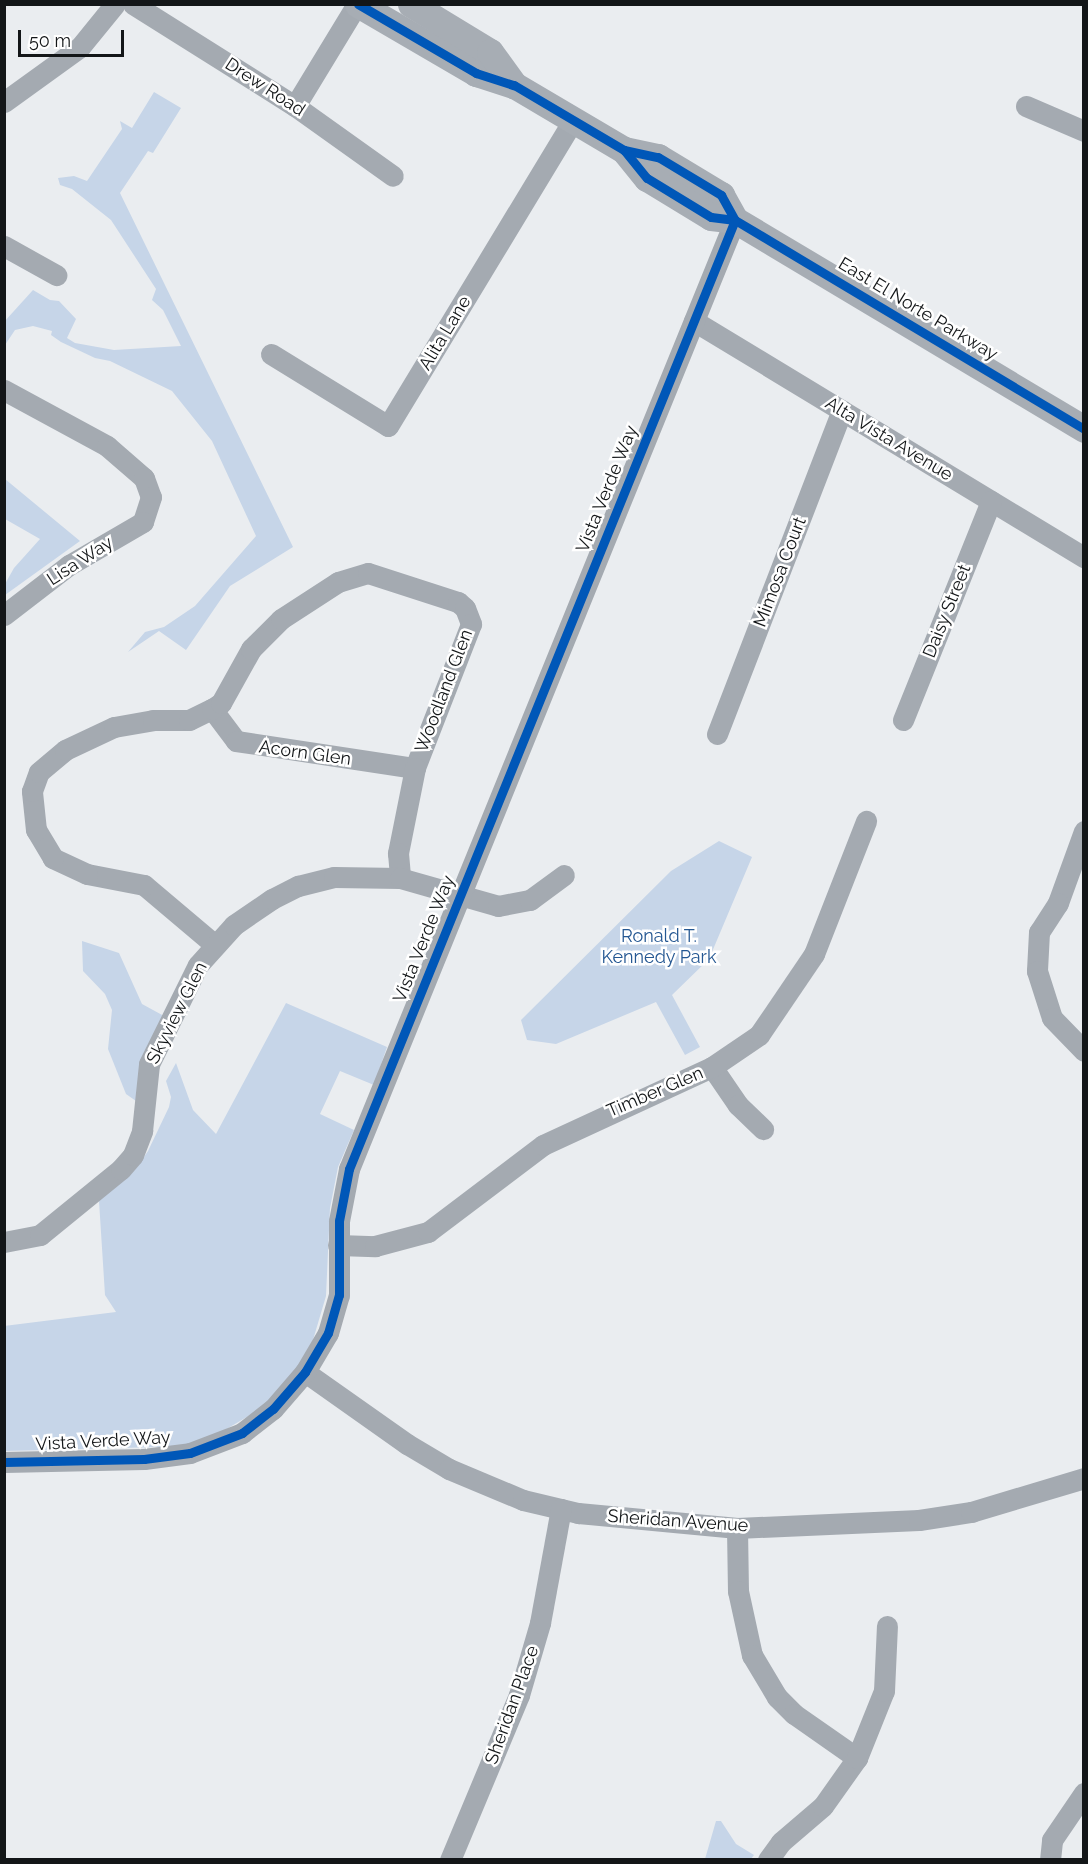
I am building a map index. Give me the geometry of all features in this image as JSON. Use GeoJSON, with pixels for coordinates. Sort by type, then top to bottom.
{"type":"FeatureCollection","features":[{"type":"Feature","properties":{"kind":"main road","name":"East El Norte Parkway"},"geometry":{"type":"LineString","coordinates":[[358,4],[476,73],[514,85],[573,122],[624,150],[647,178],[711,217],[735,220],[1083,429]]}},
{"type":"Feature","properties":{"kind":"main road","name":"East El Norte Parkway"},"geometry":{"type":"LineString","coordinates":[[411,4],[490,52],[514,85]]}},
{"type":"Feature","properties":{"kind":"street"},"geometry":{"type":"LineString","coordinates":[[4,102],[80,47],[116,4]]}},
{"type":"Feature","properties":{"kind":"street","name":"Drew Road"},"geometry":{"type":"LineString","coordinates":[[133,4],[295,106],[393,176]]}},
{"type":"Feature","properties":{"kind":"street"},"geometry":{"type":"LineString","coordinates":[[295,106],[358,4]]}},
{"type":"Feature","properties":{"kind":"street"},"geometry":{"type":"LineString","coordinates":[[1026,106],[1083,131]]}},
{"type":"Feature","properties":{"kind":"street","name":"Alita Lane"},"geometry":{"type":"LineString","coordinates":[[271,354],[388,426],[573,122]]}},
{"type":"Feature","properties":{"kind":"street","name":"Vista Verde Way"},"geometry":{"type":"LineString","coordinates":[[4,1462],[144,1459],[189,1453],[242,1433],[273,1409],[305,1372],[328,1333],[339,1295],[338,1245],[349,1169],[735,220]]}},
{"type":"Feature","properties":{"kind":"street"},"geometry":{"type":"LineString","coordinates":[[4,246],[56,275]]}},
{"type":"Feature","properties":{"kind":"street","name":"Alta Vista Avenue"},"geometry":{"type":"LineString","coordinates":[[694,321],[1083,557]]}},
{"type":"Feature","properties":{"kind":"street","name":"Lisa Way"},"geometry":{"type":"LineString","coordinates":[[4,390],[107,446],[144,478],[149,504],[143,522],[69,565],[4,615]]}},
{"type":"Feature","properties":{"kind":"street","name":"Mimosa Court"},"geometry":{"type":"LineString","coordinates":[[717,734],[842,410]]}},
{"type":"Feature","properties":{"kind":"street","name":"Daisy Street"},"geometry":{"type":"LineString","coordinates":[[903,720],[991,501]]}},
{"type":"Feature","properties":{"kind":"street","name":"Woodland Glen"},"geometry":{"type":"LineString","coordinates":[[215,945],[144,885],[87,873],[53,858],[36,830],[32,791],[39,772],[65,750],[114,727],[153,720],[189,720],[212,709],[221,703],[251,649],[280,619],[338,582],[368,573],[386,576],[458,602],[465,608],[471,624],[415,768],[398,853],[400,878]]}},
{"type":"Feature","properties":{"kind":"street","name":"Acorn Glen"},"geometry":{"type":"LineString","coordinates":[[212,709],[236,741],[415,768]]}},
{"type":"Feature","properties":{"kind":"street","name":"Timber Glen"},"geometry":{"type":"LineString","coordinates":[[338,1245],[375,1246],[428,1232],[543,1145],[712,1067],[759,1035],[814,954],[866,821]]}},
{"type":"Feature","properties":{"kind":"street"},"geometry":{"type":"LineString","coordinates":[[1083,831],[1058,903],[1039,932],[1037,971],[1052,1018],[1083,1051]]}},
{"type":"Feature","properties":{"kind":"street","name":"Skyview Glen"},"geometry":{"type":"LineString","coordinates":[[4,1242],[40,1235],[121,1169],[132,1155],[142,1131],[149,1064],[198,965],[234,925],[298,886],[334,877],[400,878],[460,893],[471,901],[498,906],[530,900],[564,875]]}},
{"type":"Feature","properties":{"kind":"street"},"geometry":{"type":"LineString","coordinates":[[712,1067],[738,1105],[763,1129]]}},
{"type":"Feature","properties":{"kind":"street","name":"Sheridan Avenue"},"geometry":{"type":"LineString","coordinates":[[305,1372],[393,1436],[449,1469],[523,1500],[561,1509],[737,1528],[940,1518],[1083,1478]]}},
{"type":"Feature","properties":{"kind":"street","name":"Sheridan Place"},"geometry":{"type":"LineString","coordinates":[[450,1860],[519,1695],[540,1623],[561,1509]]}},
{"type":"Feature","properties":{"kind":"street"},"geometry":{"type":"LineString","coordinates":[[737,1528],[738,1591],[752,1655],[777,1696],[794,1714],[856,1758]]}},
{"type":"Feature","properties":{"kind":"street"},"geometry":{"type":"LineString","coordinates":[[768,1860],[781,1842],[823,1806],[856,1758],[884,1691],[887,1626]]}},
{"type":"Feature","properties":{"kind":"street"},"geometry":{"type":"LineString","coordinates":[[1050,1860],[1052,1840],[1083,1793]]}},
{"type":"Feature","properties":{"kind":"green space"},"geometry":{"type":"Polygon","coordinates":[[[154,92],[181,108],[153,153],[148,151],[120,193],[293,547],[230,586],[186,650],[159,631],[128,652],[145,632],[164,627],[195,606],[256,536],[212,441],[172,391],[110,361],[95,358],[61,342],[51,335],[52,331],[33,326],[15,330],[5,345],[4,322],[33,290],[50,300],[59,301],[76,319],[67,338],[75,343],[114,350],[181,346],[163,310],[152,300],[156,289],[111,220],[72,189],[60,185],[58,178],[74,176],[87,181],[122,129],[120,121],[132,128],[154,92]]]}},
{"type":"Feature","properties":{"kind":"green space"},"geometry":{"type":"Polygon","coordinates":[[[5,479],[80,541],[5,595],[5,584],[14,568],[40,539],[5,519],[5,479]]]}},
{"type":"Feature","properties":{"kind":"green space","name":"Ronald T. Kennedy Park"},"geometry":{"type":"Polygon","coordinates":[[[719,841],[752,857],[709,959],[672,995],[700,1047],[685,1055],[656,1002],[556,1044],[527,1040],[521,1020],[671,871],[719,841]]]}},
{"type":"Feature","properties":{"kind":"green space"},"geometry":{"type":"Polygon","coordinates":[[[82,941],[119,953],[142,1004],[164,1016],[136,1101],[126,1094],[108,1049],[112,1010],[105,994],[83,971],[82,941]]]}},
{"type":"Feature","properties":{"kind":"green space"},"geometry":{"type":"Polygon","coordinates":[[[286,1003],[387,1047],[374,1085],[340,1071],[320,1114],[354,1130],[338,1167],[330,1208],[326,1296],[313,1340],[290,1380],[260,1409],[198,1446],[5,1451],[4,1326],[116,1312],[105,1295],[99,1201],[137,1167],[148,1151],[169,1107],[171,1097],[166,1081],[176,1063],[193,1110],[216,1134],[286,1003]]]}},
{"type":"Feature","properties":{"kind":"green space"},"geometry":{"type":"Polygon","coordinates":[[[716,1821],[721,1821],[736,1844],[754,1855],[751,1859],[705,1859],[716,1821]]]}},
{"type":"Feature","properties":{"kind":"cycle path"},"geometry":{"type":"LineString","coordinates":[[358,4],[476,73],[514,85],[624,150],[658,157],[721,195],[735,220]]}},
{"type":"Feature","properties":{"kind":"cycle path"},"geometry":{"type":"LineString","coordinates":[[624,150],[647,178],[711,217],[735,220],[1084,429]]}},
{"type":"Feature","properties":{"kind":"cycle path"},"geometry":{"type":"LineString","coordinates":[[4,1462],[144,1459],[190,1453],[242,1433],[273,1409],[305,1372],[328,1333],[339,1295],[339,1221],[349,1169],[735,220]]}}]}
